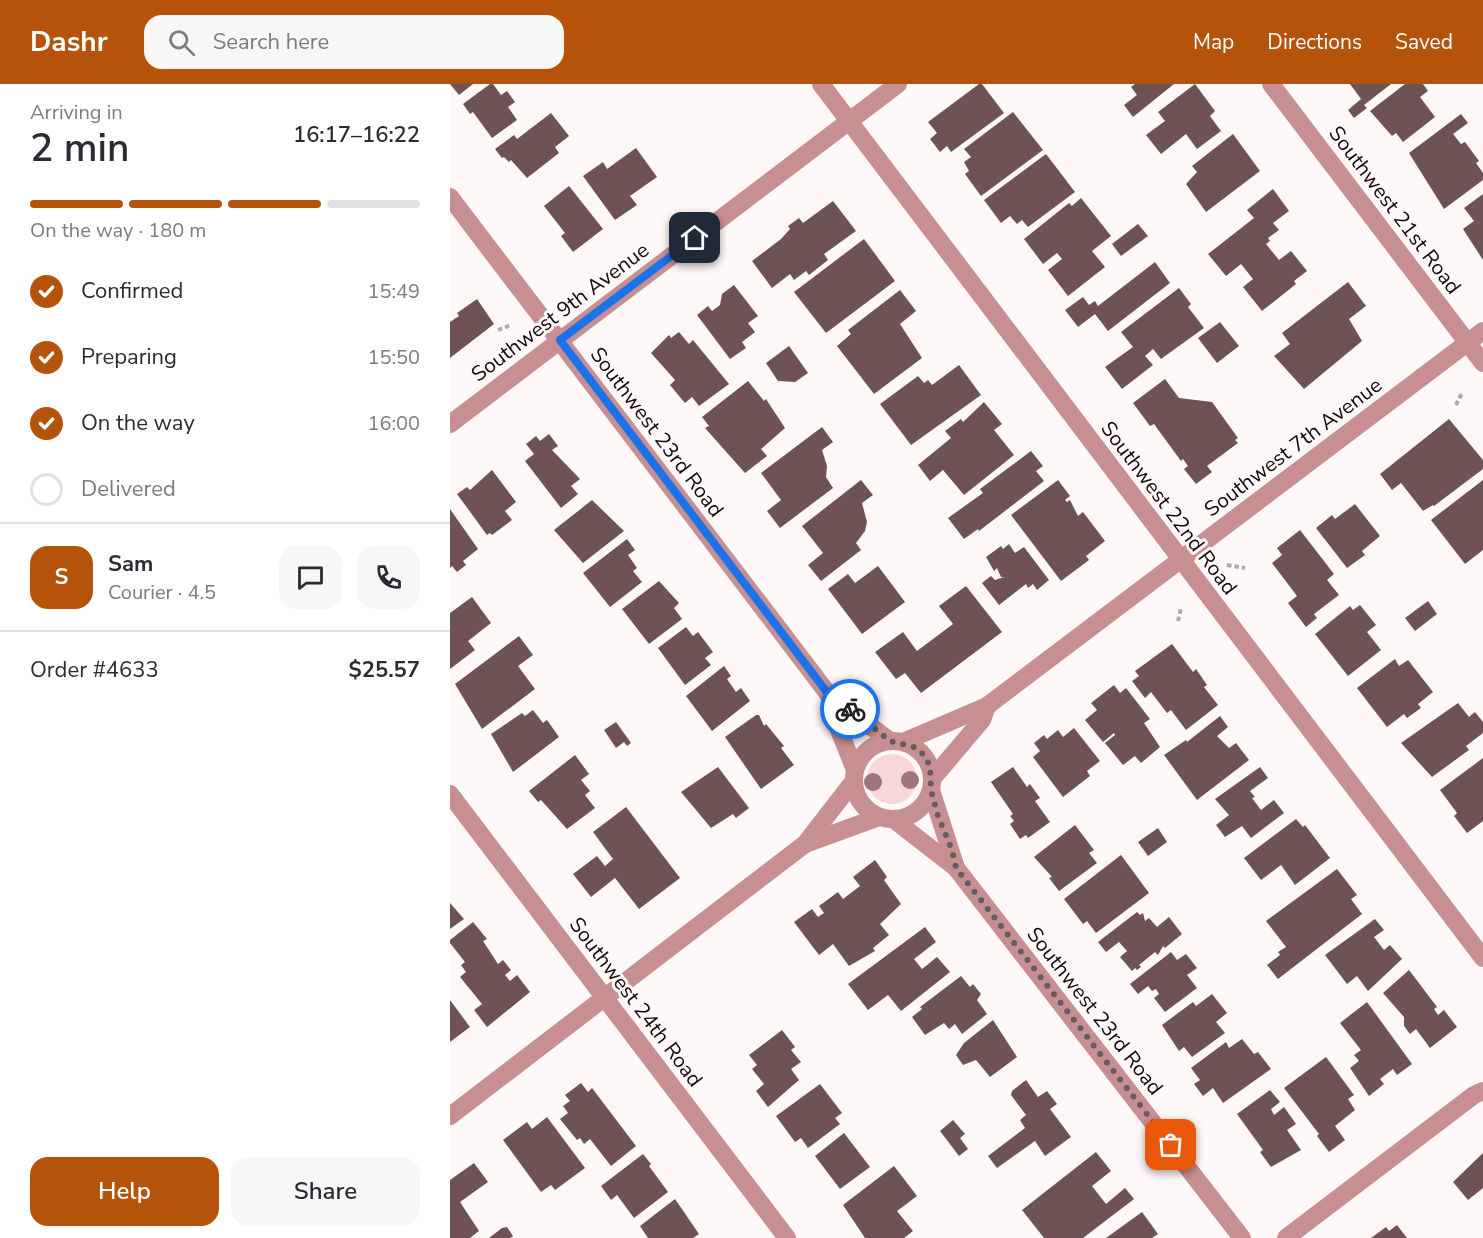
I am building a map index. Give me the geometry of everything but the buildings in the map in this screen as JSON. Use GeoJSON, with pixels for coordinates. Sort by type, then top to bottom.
{"type":"FeatureCollection","features":[{"type":"Feature","properties":{"kind":"street","name":"Southwest 22nd Road"},"geometry":{"type":"LineString","coordinates":[[821,84],[847,122],[1483,958]]}},
{"type":"Feature","properties":{"kind":"street","name":"Southwest 9th Avenue"},"geometry":{"type":"LineString","coordinates":[[450,424],[898,84]]}},
{"type":"Feature","properties":{"kind":"street","name":"Southwest 21st Road"},"geometry":{"type":"LineString","coordinates":[[1271,84],[1483,363]]}},
{"type":"Feature","properties":{"kind":"street","name":"Southwest 23rd Road"},"geometry":{"type":"LineString","coordinates":[[450,197],[829,695],[896,741]]}},
{"type":"Feature","properties":{"kind":"street","name":"Southwest 7th Avenue"},"geometry":{"type":"LineString","coordinates":[[896,741],[987,706],[1483,331]]}},
{"type":"Feature","properties":{"kind":"street","name":"Southwest 23rd Road"},"geometry":{"type":"LineString","coordinates":[[829,695],[833,715],[854,776]]}},
{"type":"Feature","properties":{"kind":"street","name":"Southwest 7th Avenue"},"geometry":{"type":"LineString","coordinates":[[931,784],[982,720],[987,706]]}},
{"type":"Feature","properties":{"kind":"street"},"geometry":{"type":"LineString","coordinates":[[450,1116],[606,999],[805,844],[854,776],[864,753],[881,742],[896,741],[924,755],[930,766],[931,784],[926,802],[917,811],[905,817],[886,818],[805,844]]}},
{"type":"Feature","properties":{"kind":"street"},"geometry":{"type":"LineString","coordinates":[[854,776],[861,803],[886,818]]}},
{"type":"Feature","properties":{"kind":"street","name":"Southwest 23rd Road"},"geometry":{"type":"LineString","coordinates":[[931,784],[956,868]]}},
{"type":"Feature","properties":{"kind":"street","name":"Southwest 24th Road"},"geometry":{"type":"LineString","coordinates":[[450,794],[788,1238]]}},
{"type":"Feature","properties":{"kind":"street","name":"Southwest 23rd Road"},"geometry":{"type":"LineString","coordinates":[[886,818],[956,868],[1242,1238]]}},
{"type":"Feature","properties":{"kind":"street"},"geometry":{"type":"LineString","coordinates":[[1287,1238],[1478,1093],[1477,1084],[1483,1079]]}},
{"type":"Feature","properties":{"kind":"path"},"geometry":{"type":"LineString","coordinates":[[498,330],[511,325]]}},
{"type":"Feature","properties":{"kind":"path"},"geometry":{"type":"LineString","coordinates":[[1456,405],[1462,393]]}},
{"type":"Feature","properties":{"kind":"path"},"geometry":{"type":"LineString","coordinates":[[1227,565],[1245,568]]}},
{"type":"Feature","properties":{"kind":"path"},"geometry":{"type":"LineString","coordinates":[[1178,621],[1181,608]]}},
{"type":"Feature","properties":{"kind":"shaded area"},"geometry":{"type":"Polygon","coordinates":[[[887,754],[897,754],[910,761],[917,774],[917,784],[910,797],[897,804],[887,804],[878,800],[871,793],[867,784],[867,774],[871,765],[878,758],[887,754]]]}},
{"type":"Feature","properties":{"kind":"way so far"},"geometry":{"type":"LineString","coordinates":[[850,709],[890,741],[903,742],[924,755],[930,766],[931,790],[938,816],[952,850],[956,868],[1171,1145]]}},
{"type":"Feature","properties":{"kind":"route"},"geometry":{"type":"LineString","coordinates":[[695,238],[560,340],[829,695],[850,709]]}}]}
